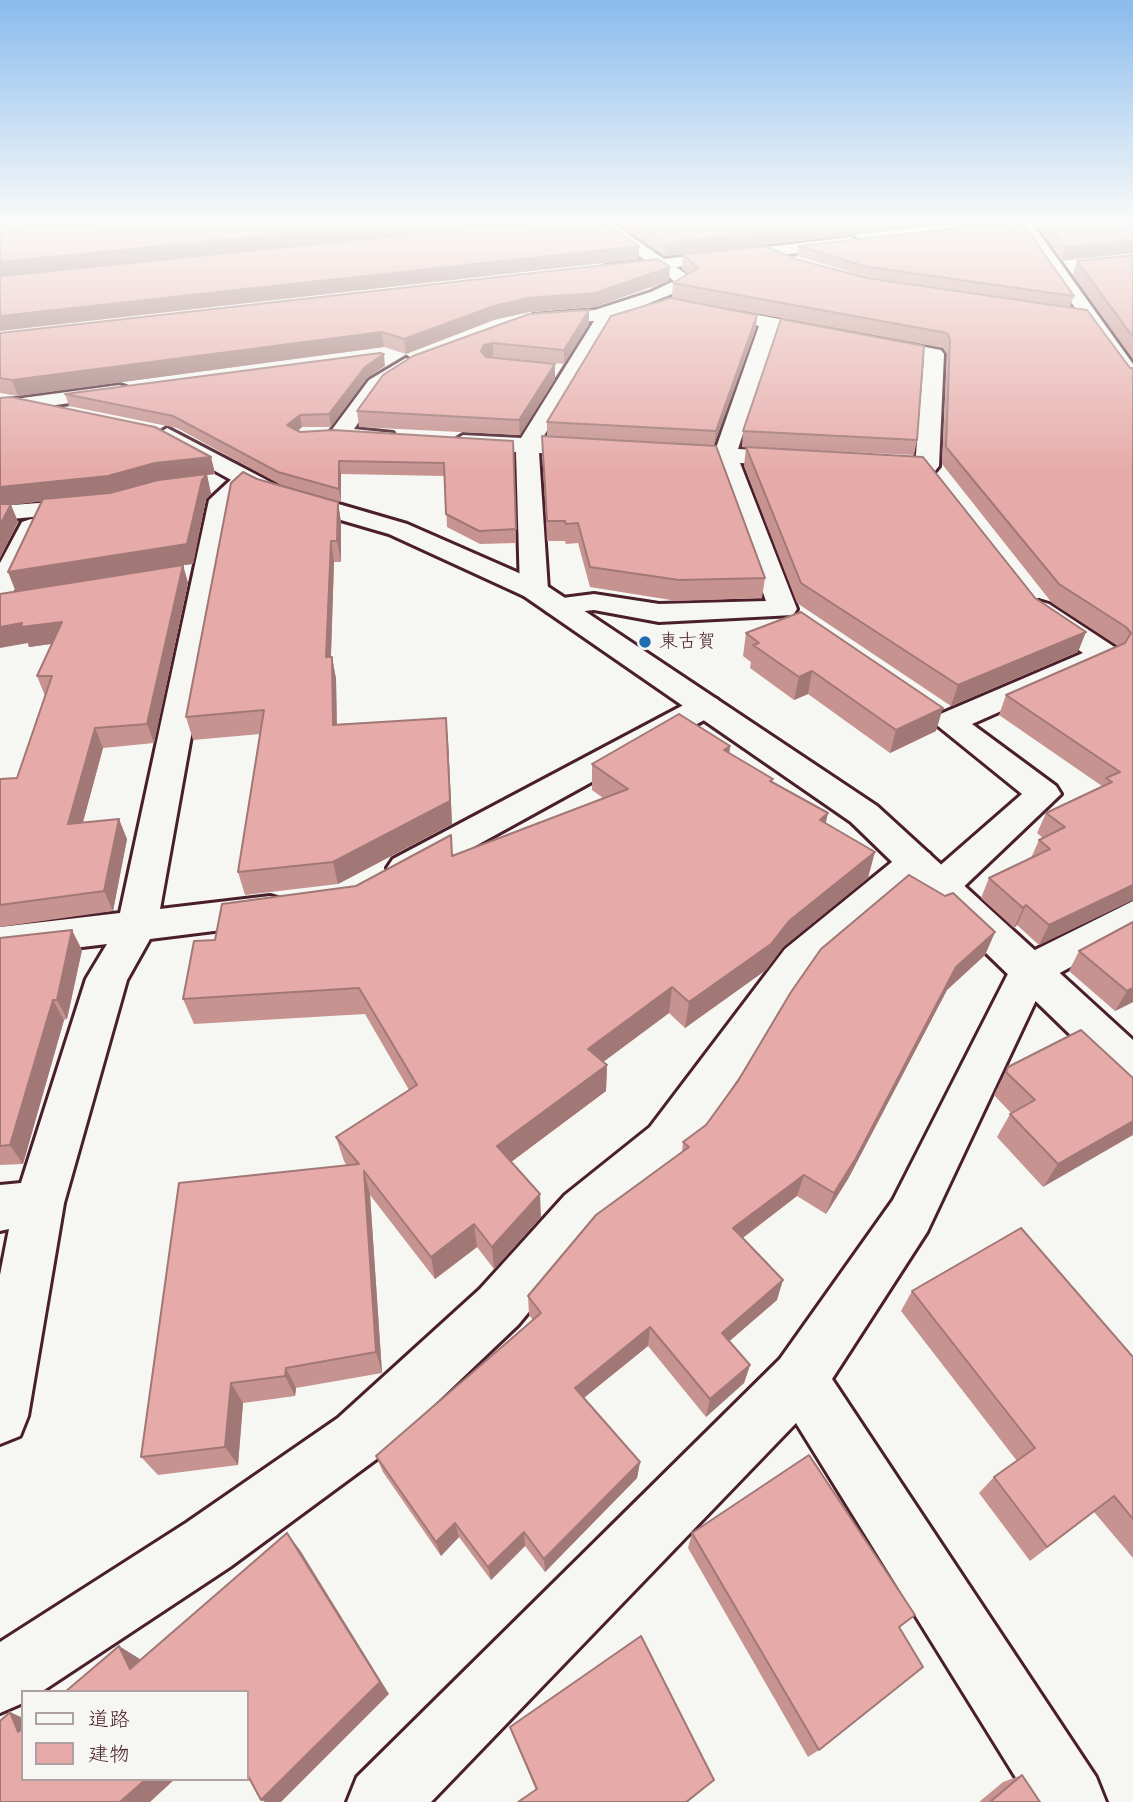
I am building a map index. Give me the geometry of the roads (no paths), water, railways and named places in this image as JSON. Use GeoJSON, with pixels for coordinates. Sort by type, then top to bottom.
{"type":"FeatureCollection","features":[{"type":"Feature","properties":{"kind":"street"},"geometry":{"type":"LineString","coordinates":[[516,323],[597,314],[630,304]]}},
{"type":"Feature","properties":{"kind":"street"},"geometry":{"type":"LineString","coordinates":[[546,598],[527,446],[602,323],[664,304]]}},
{"type":"Feature","properties":{"kind":"street"},"geometry":{"type":"LineString","coordinates":[[674,304],[934,354],[927,466],[943,486]]}},
{"type":"Feature","properties":{"kind":"street"},"geometry":{"type":"LineString","coordinates":[[1080,304],[1133,377]]}},
{"type":"Feature","properties":{"kind":"street"},"geometry":{"type":"LineString","coordinates":[[1064,314],[1094,324],[1122,327]]}},
{"type":"Feature","properties":{"kind":"street"},"geometry":{"type":"LineString","coordinates":[[546,598],[594,602],[659,613],[794,616],[725,455],[770,322]]}},
{"type":"Feature","properties":{"kind":"street"},"geometry":{"type":"LineString","coordinates":[[406,439],[339,435],[395,360],[430,354]]}},
{"type":"Feature","properties":{"kind":"street"},"geometry":{"type":"LineString","coordinates":[[6,404],[140,388]]}},
{"type":"Feature","properties":{"kind":"street"},"geometry":{"type":"LineString","coordinates":[[6,404],[126,425],[168,436],[244,480],[271,492],[398,529],[546,598],[864,814],[1133,1067]]}},
{"type":"Feature","properties":{"kind":"street"},"geometry":{"type":"LineString","coordinates":[[447,441],[619,450]]}},
{"type":"Feature","properties":{"kind":"street"},"geometry":{"type":"LineString","coordinates":[[646,452],[819,460]]}},
{"type":"Feature","properties":{"kind":"street"},"geometry":{"type":"LineString","coordinates":[[900,464],[927,466]]}},
{"type":"Feature","properties":{"kind":"street"},"geometry":{"type":"LineString","coordinates":[[197,486],[244,480]]}},
{"type":"Feature","properties":{"kind":"street"},"geometry":{"type":"LineString","coordinates":[[0,1416],[19,1205],[107,979],[137,927],[221,500],[244,480]]}},
{"type":"Feature","properties":{"kind":"street"},"geometry":{"type":"LineString","coordinates":[[0,513],[38,512],[116,503]]}},
{"type":"Feature","properties":{"kind":"street"},"geometry":{"type":"LineString","coordinates":[[0,591],[38,512]]}},
{"type":"Feature","properties":{"kind":"street"},"geometry":{"type":"LineString","coordinates":[[0,1680],[208,1545],[358,1438],[499,1307],[582,1212],[667,1142],[799,960],[1044,794],[938,714],[1105,654],[1040,611],[1024,590]]}},
{"type":"Feature","properties":{"kind":"street"},"geometry":{"type":"LineString","coordinates":[[382,881],[706,706]]}},
{"type":"Feature","properties":{"kind":"street"},"geometry":{"type":"LineString","coordinates":[[0,942],[308,905]]}},
{"type":"Feature","properties":{"kind":"street"},"geometry":{"type":"LineString","coordinates":[[382,1802],[800,1378],[909,1216],[1029,971],[1133,915]]}},
{"type":"Feature","properties":{"kind":"street"},"geometry":{"type":"LineString","coordinates":[[800,1378],[1071,1802]]}},
{"type":"Feature","properties":{"kind":"place","name":"東古賀"},"geometry":{"type":"Point","coordinates":[645,642]}}]}
